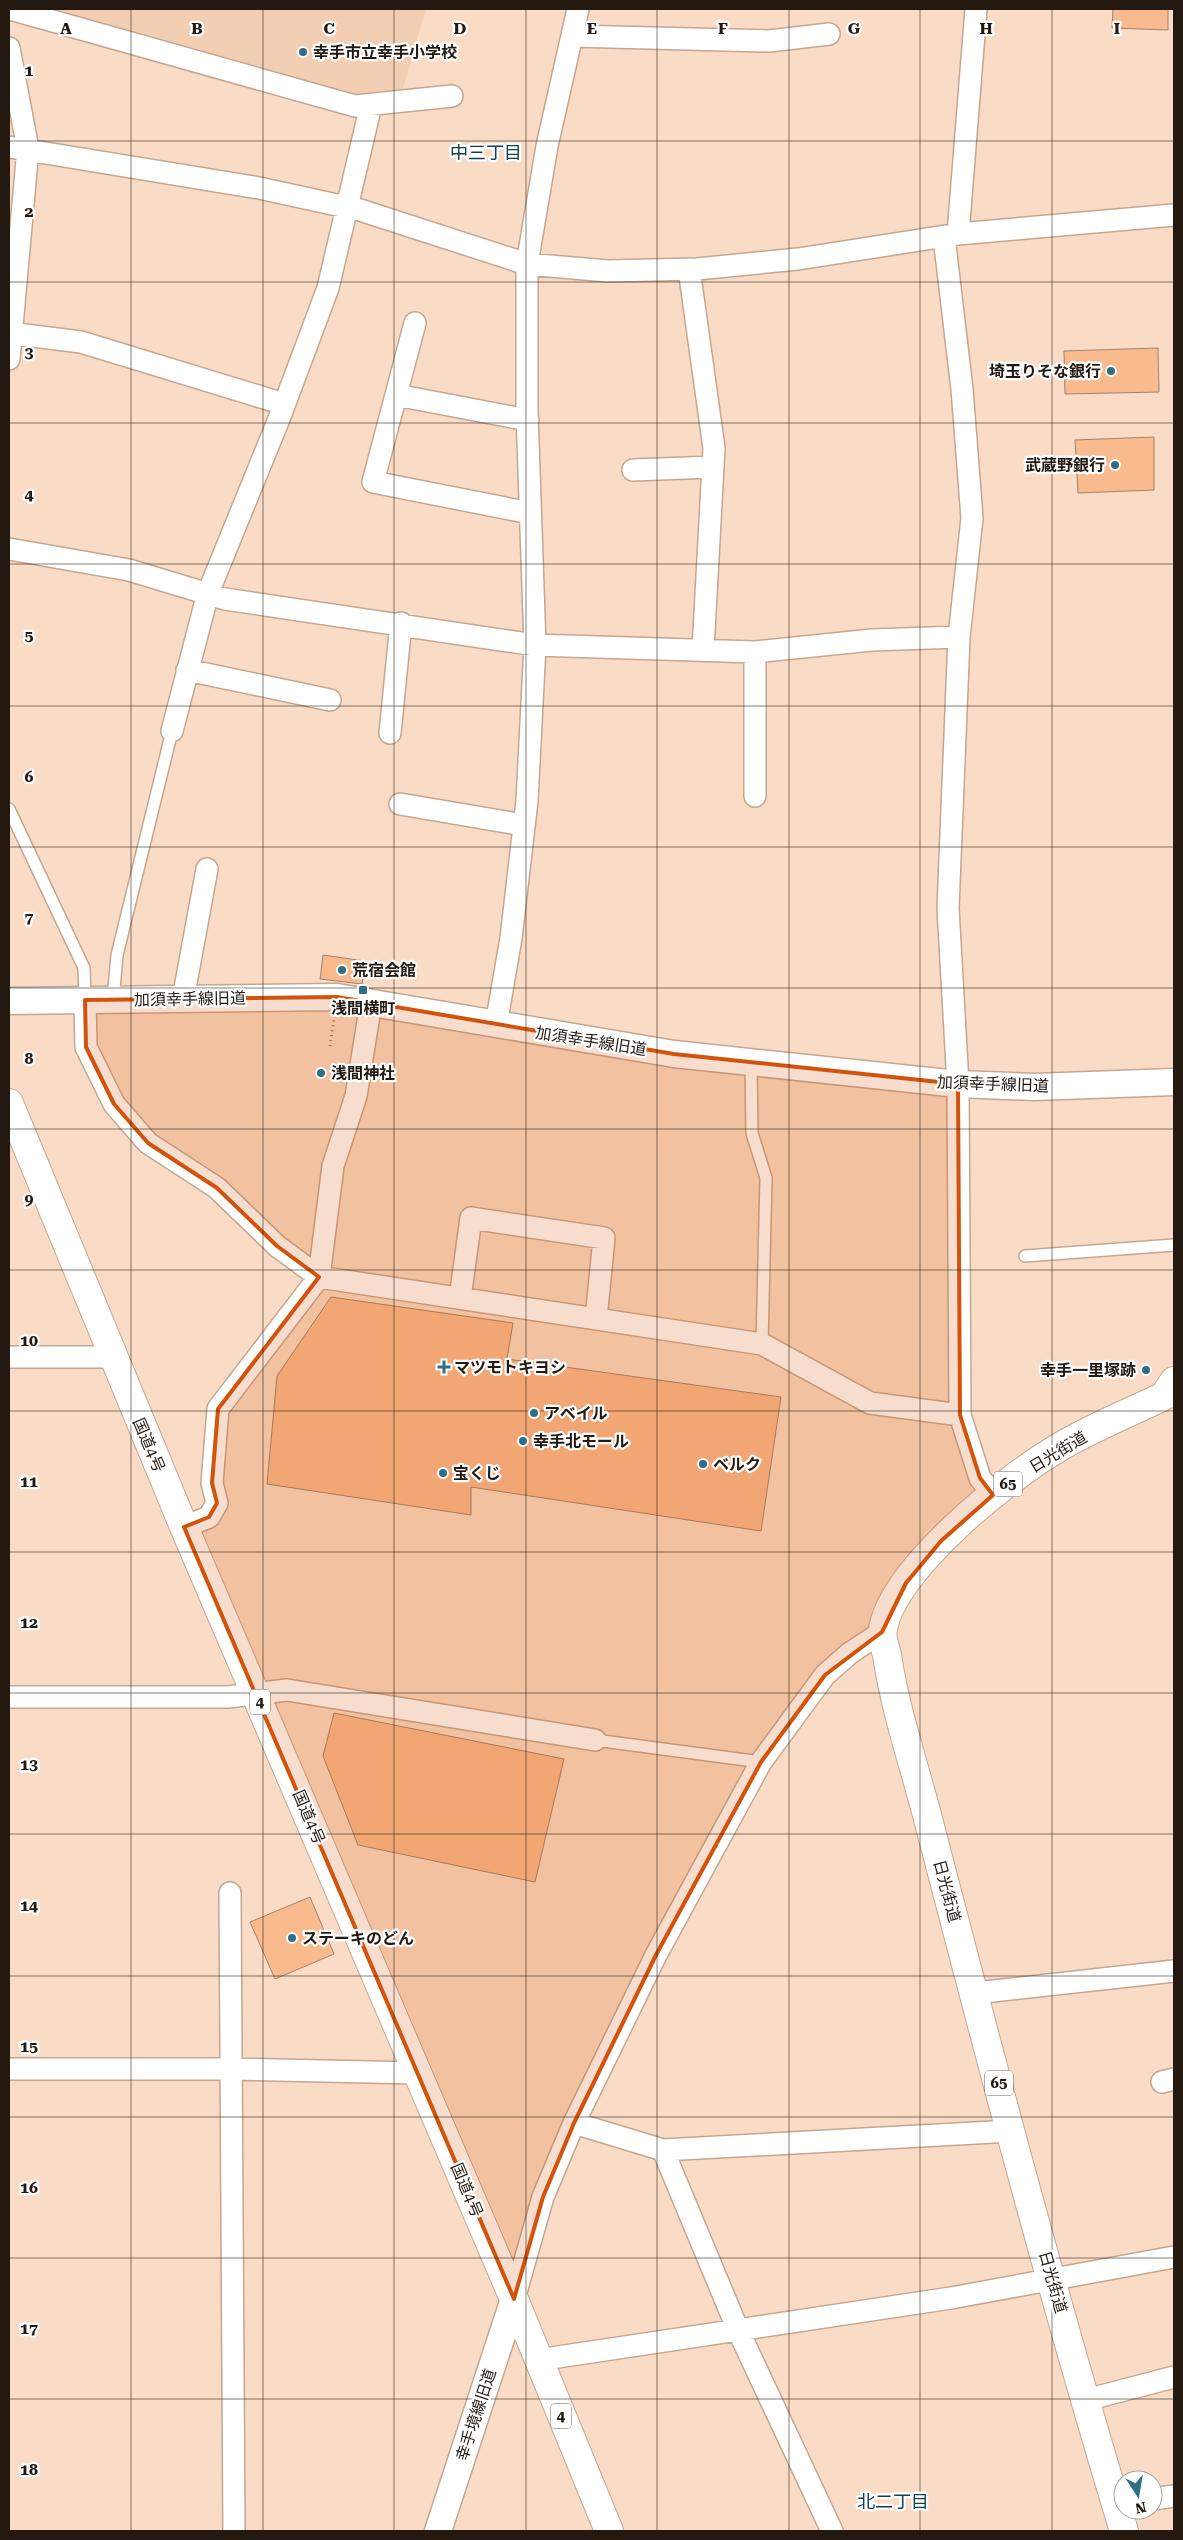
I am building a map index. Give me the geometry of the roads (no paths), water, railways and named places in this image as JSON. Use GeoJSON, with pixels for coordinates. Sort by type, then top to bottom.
{"type":"FeatureCollection","features":[{"type":"Feature","properties":{"kind":"main road","name":"国道4号"},"geometry":{"type":"LineString","coordinates":[[9,1103],[112,1357],[514,2300],[609,2531]]}},
{"type":"Feature","properties":{"kind":"main road","name":"日光街道"},"geometry":{"type":"LineString","coordinates":[[1113,2484],[1086,2400],[1052,2280],[894,1692],[882,1632],[891,1608],[906,1583],[941,1541],[993,1495],[1059,1447],[1173,1390]]}},
{"type":"Feature","properties":{"kind":"street"},"geometry":{"type":"LineString","coordinates":[[10,9],[355,106],[452,96]]}},
{"type":"Feature","properties":{"kind":"street"},"geometry":{"type":"LineString","coordinates":[[496,1025],[511,938],[524,825],[535,645],[528,420],[527,264],[547,146],[578,9]]}},
{"type":"Feature","properties":{"kind":"street"},"geometry":{"type":"LineString","coordinates":[[976,9],[951,235],[972,518],[959,637],[948,908],[958,1084],[960,1415],[980,1478],[993,1495]]}},
{"type":"Feature","properties":{"kind":"street"},"geometry":{"type":"LineString","coordinates":[[572,36],[769,40],[829,34]]}},
{"type":"Feature","properties":{"kind":"street"},"geometry":{"type":"LineString","coordinates":[[9,48],[18,148],[9,359]]}},
{"type":"Feature","properties":{"kind":"street"},"geometry":{"type":"LineString","coordinates":[[172,731],[208,593],[284,404],[328,288],[370,105]]}},
{"type":"Feature","properties":{"kind":"street"},"geometry":{"type":"LineString","coordinates":[[18,148],[259,188],[346,208],[527,264],[608,270],[689,269],[798,259],[951,235],[1174,215]]}},
{"type":"Feature","properties":{"kind":"street"},"geometry":{"type":"LineString","coordinates":[[689,269],[714,448],[702,650]]}},
{"type":"Feature","properties":{"kind":"street"},"geometry":{"type":"LineString","coordinates":[[415,323],[373,482],[530,513]]}},
{"type":"Feature","properties":{"kind":"street"},"geometry":{"type":"LineString","coordinates":[[10,333],[81,342],[284,404]]}},
{"type":"Feature","properties":{"kind":"street"},"geometry":{"type":"LineString","coordinates":[[396,395],[528,420]]}},
{"type":"Feature","properties":{"kind":"street"},"geometry":{"type":"LineString","coordinates":[[633,470],[713,467]]}},
{"type":"Feature","properties":{"kind":"street"},"geometry":{"type":"LineString","coordinates":[[9,549],[129,570],[225,599],[402,623],[535,645],[754,652],[872,640],[959,637]]}},
{"type":"Feature","properties":{"kind":"street"},"geometry":{"type":"LineString","coordinates":[[390,733],[402,623]]}},
{"type":"Feature","properties":{"kind":"street"},"geometry":{"type":"LineString","coordinates":[[754,652],[755,796]]}},
{"type":"Feature","properties":{"kind":"street"},"geometry":{"type":"LineString","coordinates":[[187,670],[330,700]]}},
{"type":"Feature","properties":{"kind":"street"},"geometry":{"type":"LineString","coordinates":[[400,804],[524,825]]}},
{"type":"Feature","properties":{"kind":"street"},"geometry":{"type":"LineString","coordinates":[[183,999],[207,869]]}},
{"type":"Feature","properties":{"kind":"street","name":"加須幸手線旧道"},"geometry":{"type":"LineString","coordinates":[[9,1001],[337,997],[674,1054],[958,1084],[1034,1087],[1174,1082]]}},
{"type":"Feature","properties":{"kind":"street"},"geometry":{"type":"LineString","coordinates":[[85,1000],[86,1047],[114,1104],[148,1143],[217,1188],[277,1246],[319,1277],[762,1344],[870,1403],[960,1415]]}},
{"type":"Feature","properties":{"kind":"street"},"geometry":{"type":"LineString","coordinates":[[184,1527],[209,1517],[217,1503],[212,1483],[218,1409],[319,1277],[333,1166],[356,1096],[371,1003]]}},
{"type":"Feature","properties":{"kind":"street"},"geometry":{"type":"LineString","coordinates":[[460,1298],[471,1218],[604,1238],[596,1319]]}},
{"type":"Feature","properties":{"kind":"street"},"geometry":{"type":"LineString","coordinates":[[9,1357],[112,1357]]}},
{"type":"Feature","properties":{"kind":"street"},"geometry":{"type":"LineString","coordinates":[[514,2300],[543,2197],[574,2122],[656,1955],[761,1762],[825,1676],[850,1653],[882,1632]]}},
{"type":"Feature","properties":{"kind":"street"},"geometry":{"type":"LineString","coordinates":[[9,1697],[228,1697],[287,1690],[596,1740]]}},
{"type":"Feature","properties":{"kind":"street"},"geometry":{"type":"LineString","coordinates":[[230,1893],[229,2069],[234,2531]]}},
{"type":"Feature","properties":{"kind":"street"},"geometry":{"type":"LineString","coordinates":[[975,1993],[1174,1971]]}},
{"type":"Feature","properties":{"kind":"street"},"geometry":{"type":"LineString","coordinates":[[9,2069],[229,2069],[417,2073]]}},
{"type":"Feature","properties":{"kind":"street"},"geometry":{"type":"LineString","coordinates":[[574,2122],[663,2150],[1012,2131]]}},
{"type":"Feature","properties":{"kind":"street"},"geometry":{"type":"LineString","coordinates":[[663,2150],[738,2330],[832,2531]]}},
{"type":"Feature","properties":{"kind":"street"},"geometry":{"type":"LineString","coordinates":[[538,2360],[1052,2280],[1174,2257]]}},
{"type":"Feature","properties":{"kind":"street","name":"幸手境線旧道"},"geometry":{"type":"LineString","coordinates":[[438,2531],[514,2300]]}},
{"type":"Feature","properties":{"kind":"street"},"geometry":{"type":"LineString","coordinates":[[1086,2400],[1174,2377]]}},
{"type":"Feature","properties":{"kind":"lane"},"geometry":{"type":"LineString","coordinates":[[113,1000],[117,955],[172,731]]}},
{"type":"Feature","properties":{"kind":"lane"},"geometry":{"type":"LineString","coordinates":[[9,809],[84,968],[85,1000]]}},
{"type":"Feature","properties":{"kind":"lane"},"geometry":{"type":"LineString","coordinates":[[751,1062],[752,1133],[766,1178],[762,1344]]}},
{"type":"Feature","properties":{"kind":"lane"},"geometry":{"type":"LineString","coordinates":[[1025,1256],[1174,1244]]}},
{"type":"Feature","properties":{"kind":"lane"},"geometry":{"type":"LineString","coordinates":[[596,1740],[761,1762]]}},
{"type":"Feature","properties":{"kind":"place","name":"幸手市立幸手小学校"},"geometry":{"type":"Point","coordinates":[303,52]}},
{"type":"Feature","properties":{"kind":"place","name":"埼玉りそな銀行"},"geometry":{"type":"Point","coordinates":[1111,371]}},
{"type":"Feature","properties":{"kind":"place","name":"武蔵野銀行"},"geometry":{"type":"Point","coordinates":[1115,465]}},
{"type":"Feature","properties":{"kind":"place","name":"荒宿会館"},"geometry":{"type":"Point","coordinates":[342,970]}},
{"type":"Feature","properties":{"kind":"place","name":"浅間横町"},"geometry":{"type":"Point","coordinates":[363,990]}},
{"type":"Feature","properties":{"kind":"place","name":"浅間神社"},"geometry":{"type":"Point","coordinates":[321,1073]}},
{"type":"Feature","properties":{"kind":"place","name":"マツモトキヨシ"},"geometry":{"type":"Point","coordinates":[444,1367]}},
{"type":"Feature","properties":{"kind":"place","name":"幸手一里塚跡"},"geometry":{"type":"Point","coordinates":[1146,1370]}},
{"type":"Feature","properties":{"kind":"place","name":"アベイル"},"geometry":{"type":"Point","coordinates":[534,1413]}},
{"type":"Feature","properties":{"kind":"place","name":"幸手北モール"},"geometry":{"type":"Point","coordinates":[523,1441]}},
{"type":"Feature","properties":{"kind":"place","name":"ベルク"},"geometry":{"type":"Point","coordinates":[703,1464]}},
{"type":"Feature","properties":{"kind":"place","name":"宝くじ"},"geometry":{"type":"Point","coordinates":[443,1473]}},
{"type":"Feature","properties":{"kind":"place","name":"ステーキのどん"},"geometry":{"type":"Point","coordinates":[292,1938]}},
{"type":"Feature","properties":{"kind":"district","name":"中三丁目"},"geometry":{"type":"Point","coordinates":[486,152]}},
{"type":"Feature","properties":{"kind":"district","name":"北二丁目"},"geometry":{"type":"Point","coordinates":[893,2501]}}]}
